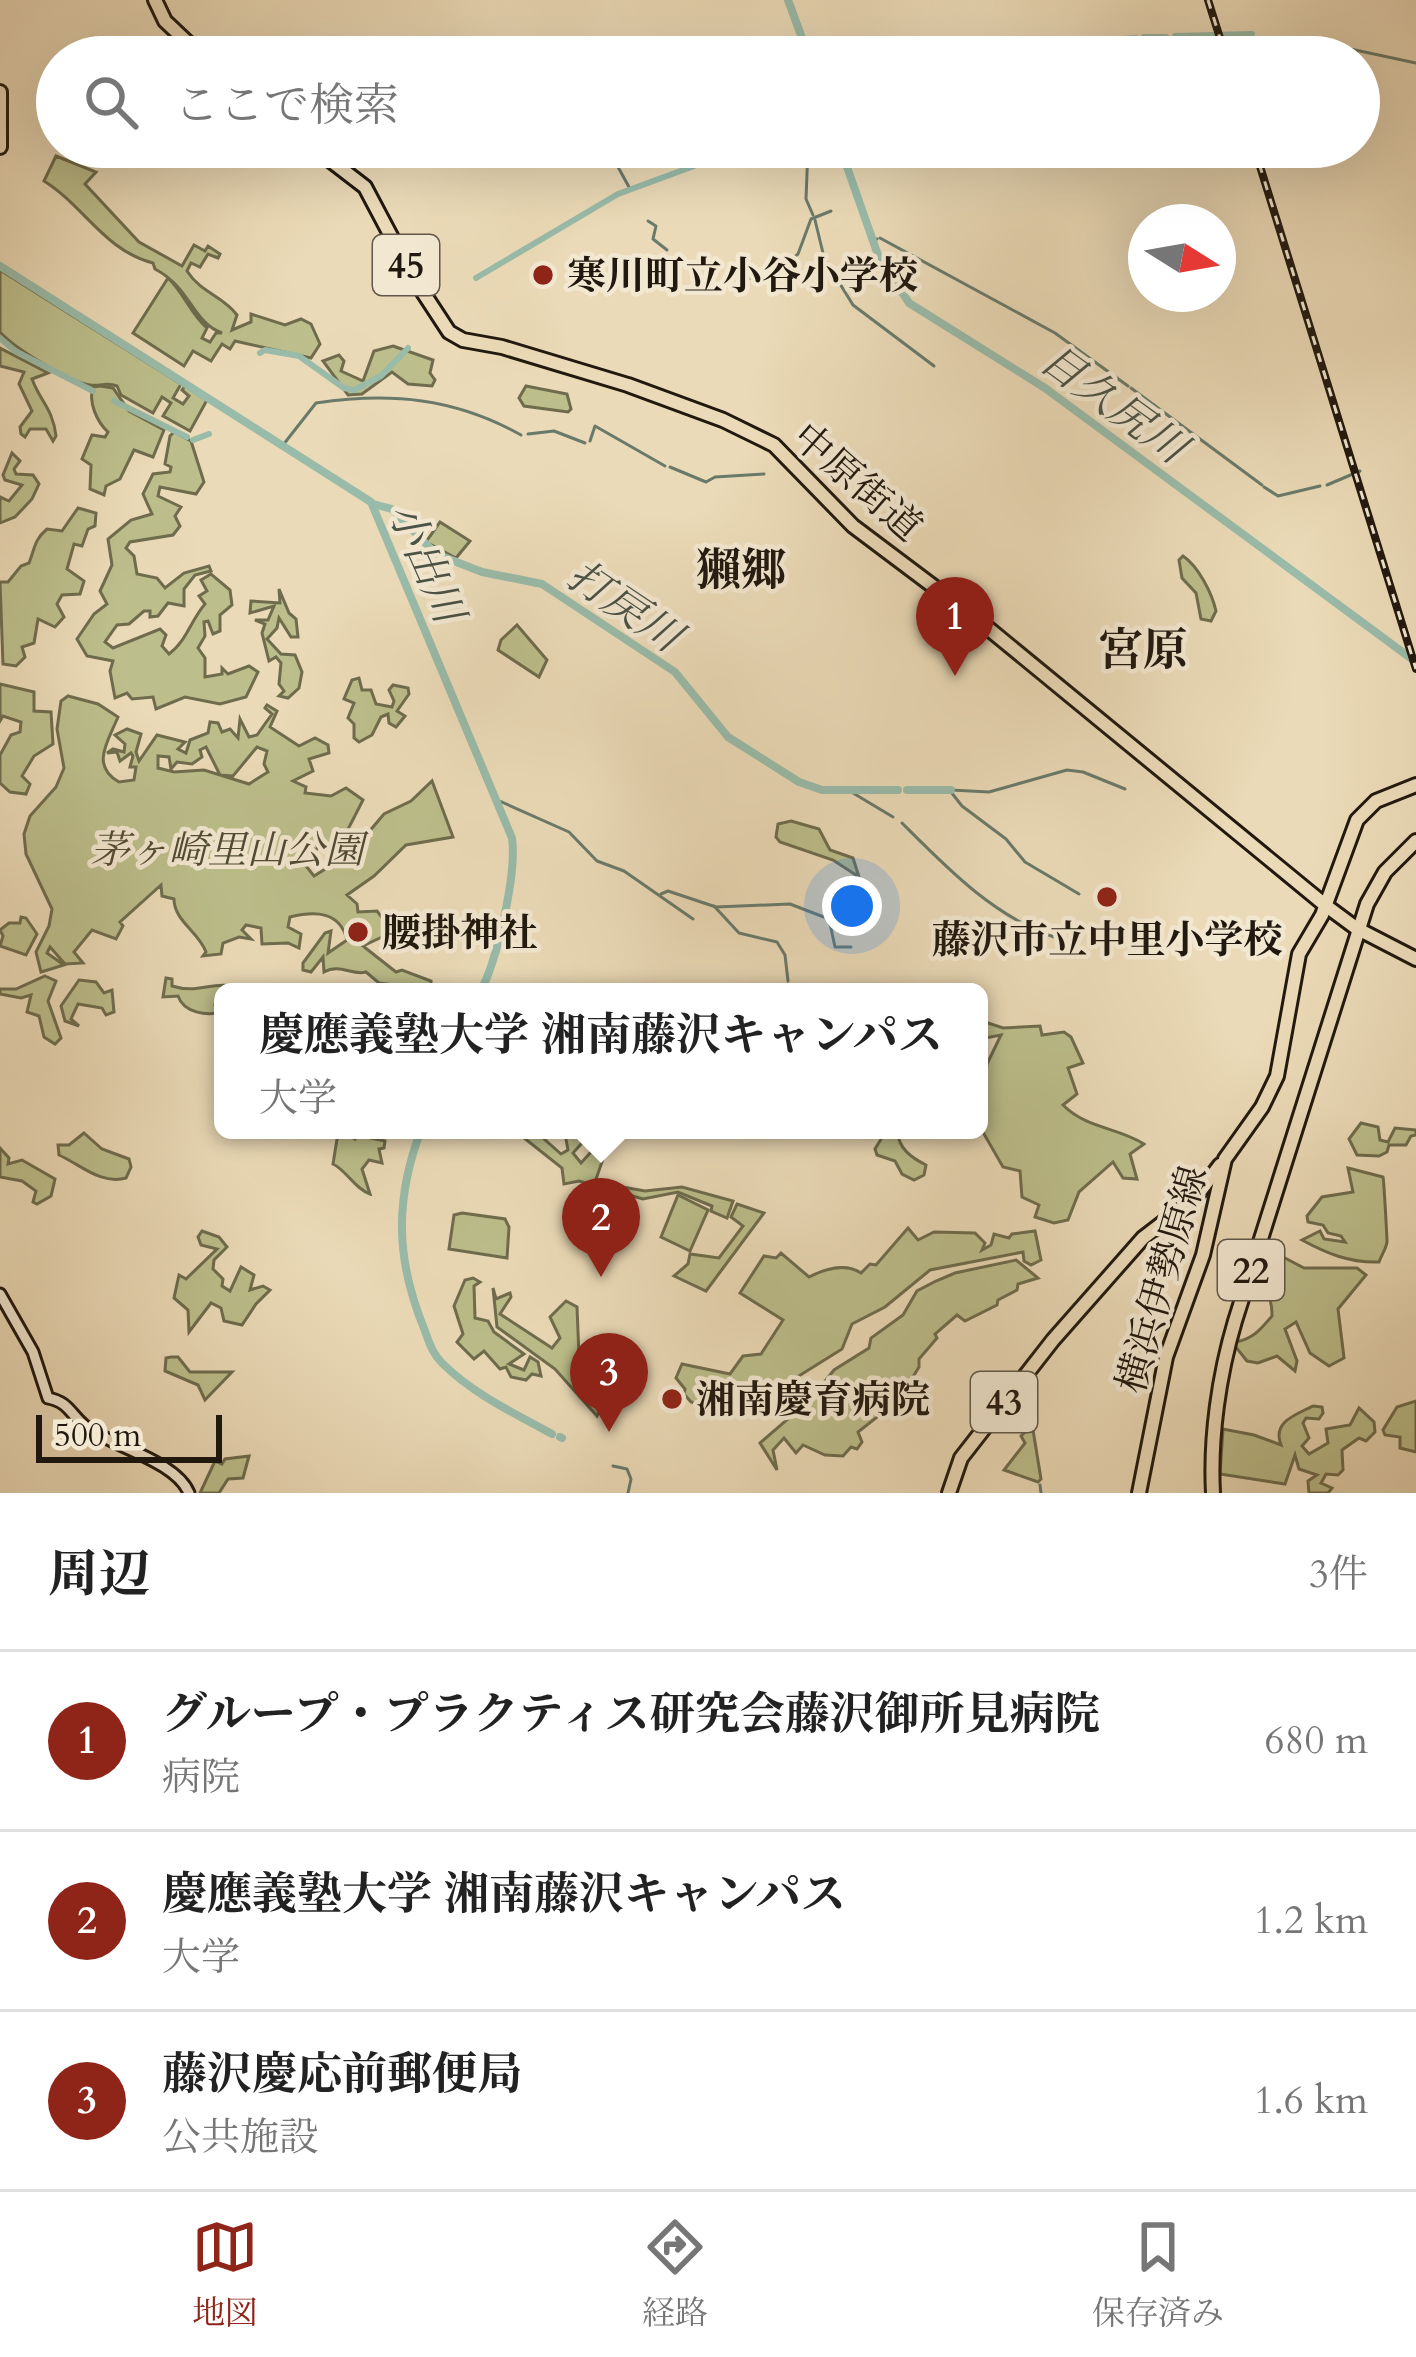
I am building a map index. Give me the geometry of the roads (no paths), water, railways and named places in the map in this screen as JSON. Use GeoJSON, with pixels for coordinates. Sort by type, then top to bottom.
{"type":"FeatureCollection","features":[{"type":"Feature","properties":{"kind":"main road"},"geometry":{"type":"LineString","coordinates":[[155,0],[165,21],[181,36]]}},
{"type":"Feature","properties":{"kind":"main road"},"geometry":{"type":"LineString","coordinates":[[0,92],[0,147]]}},
{"type":"Feature","properties":{"kind":"main road","name":"中原街道"},"geometry":{"type":"LineString","coordinates":[[340,168],[365,188],[411,274],[455,337],[628,385],[723,420],[774,445],[853,526],[982,623],[1325,905],[1360,931],[1416,959]]}},
{"type":"Feature","properties":{"kind":"main road","name":"横浜伊勢原線"},"geometry":{"type":"LineString","coordinates":[[1139,1493],[1167,1354],[1203,1255],[1225,1159],[1262,1107],[1277,1076],[1298,958],[1362,813],[1377,800],[1416,785]]}},
{"type":"Feature","properties":{"kind":"main road","name":"22"},"geometry":{"type":"LineString","coordinates":[[1215,1493],[1229,1353],[1377,883],[1416,843]]}},
{"type":"Feature","properties":{"kind":"main road","name":"43"},"geometry":{"type":"LineString","coordinates":[[949,1493],[961,1458],[1053,1340],[1143,1238],[1200,1192],[1225,1159]]}},
{"type":"Feature","properties":{"kind":"main road"},"geometry":{"type":"LineString","coordinates":[[0,1294],[33,1352],[48,1398],[67,1405],[95,1432],[177,1475],[189,1493]]}},
{"type":"Feature","properties":{"kind":"waterway","name":"目久尻川"},"geometry":{"type":"LineString","coordinates":[[788,0],[801,36]]}},
{"type":"Feature","properties":{"kind":"waterway"},"geometry":{"type":"LineString","coordinates":[[1175,36],[1252,34]]}},
{"type":"Feature","properties":{"kind":"waterway"},"geometry":{"type":"LineString","coordinates":[[1380,55],[1416,63]]}},
{"type":"Feature","properties":{"kind":"waterway"},"geometry":{"type":"LineString","coordinates":[[619,168],[629,187]]}},
{"type":"Feature","properties":{"kind":"waterway"},"geometry":{"type":"LineString","coordinates":[[476,278],[618,194],[689,168]]}},
{"type":"Feature","properties":{"kind":"waterway"},"geometry":{"type":"LineString","coordinates":[[807,168],[806,199],[813,215]]}},
{"type":"Feature","properties":{"kind":"waterway","name":"目久尻川"},"geometry":{"type":"LineString","coordinates":[[847,168],[878,255],[909,303],[1045,388],[1416,662]]}},
{"type":"Feature","properties":{"kind":"waterway"},"geometry":{"type":"LineString","coordinates":[[749,278],[763,282],[798,254],[811,219],[831,211]]}},
{"type":"Feature","properties":{"kind":"waterway"},"geometry":{"type":"LineString","coordinates":[[815,220],[823,253]]}},
{"type":"Feature","properties":{"kind":"waterway"},"geometry":{"type":"LineString","coordinates":[[648,221],[656,226],[653,239],[667,250]]}},
{"type":"Feature","properties":{"kind":"waterway"},"geometry":{"type":"LineString","coordinates":[[880,238],[1055,333],[1128,386]]}},
{"type":"Feature","properties":{"kind":"waterway","name":"目久尻川"},"geometry":{"type":"LineString","coordinates":[[872,240],[877,239]]}},
{"type":"Feature","properties":{"kind":"waterway"},"geometry":{"type":"LineString","coordinates":[[824,258],[853,305],[934,366]]}},
{"type":"Feature","properties":{"kind":"waterway","name":"小出川"},"geometry":{"type":"LineString","coordinates":[[0,266],[371,502],[512,838],[504,917],[484,983]]}},
{"type":"Feature","properties":{"kind":"waterway"},"geometry":{"type":"LineString","coordinates":[[0,338],[15,351],[93,391]]}},
{"type":"Feature","properties":{"kind":"waterway"},"geometry":{"type":"LineString","coordinates":[[260,353],[299,356],[354,390],[381,376],[408,348]]}},
{"type":"Feature","properties":{"kind":"waterway"},"geometry":{"type":"LineString","coordinates":[[1131,388],[1262,485]]}},
{"type":"Feature","properties":{"kind":"waterway"},"geometry":{"type":"LineString","coordinates":[[283,445],[316,403],[370,398],[447,406],[521,435]]}},
{"type":"Feature","properties":{"kind":"waterway"},"geometry":{"type":"LineString","coordinates":[[114,401],[187,437]]}},
{"type":"Feature","properties":{"kind":"waterway"},"geometry":{"type":"LineString","coordinates":[[590,441],[595,426],[665,466]]}},
{"type":"Feature","properties":{"kind":"waterway"},"geometry":{"type":"LineString","coordinates":[[528,434],[554,431],[585,443]]}},
{"type":"Feature","properties":{"kind":"waterway"},"geometry":{"type":"LineString","coordinates":[[193,440],[209,434]]}},
{"type":"Feature","properties":{"kind":"waterway"},"geometry":{"type":"LineString","coordinates":[[670,467],[706,482],[715,477],[764,474]]}},
{"type":"Feature","properties":{"kind":"waterway"},"geometry":{"type":"LineString","coordinates":[[1327,485],[1360,471]]}},
{"type":"Feature","properties":{"kind":"waterway"},"geometry":{"type":"LineString","coordinates":[[1264,487],[1278,496],[1320,486]]}},
{"type":"Feature","properties":{"kind":"waterway","name":"打戻川"},"geometry":{"type":"LineString","coordinates":[[373,504],[392,509],[436,554],[482,572],[542,584],[675,672],[728,737],[799,782],[822,790],[898,790]]}},
{"type":"Feature","properties":{"kind":"waterway"},"geometry":{"type":"LineString","coordinates":[[951,790],[989,792],[1067,770],[1125,789]]}},
{"type":"Feature","properties":{"kind":"waterway"},"geometry":{"type":"LineString","coordinates":[[848,790],[893,817]]}},
{"type":"Feature","properties":{"kind":"waterway","name":"打戻川"},"geometry":{"type":"LineString","coordinates":[[907,790],[951,790]]}},
{"type":"Feature","properties":{"kind":"waterway"},"geometry":{"type":"LineString","coordinates":[[951,792],[1006,839],[1025,862],[1079,894]]}},
{"type":"Feature","properties":{"kind":"waterway"},"geometry":{"type":"LineString","coordinates":[[495,799],[569,832],[597,861],[624,871],[693,919]]}},
{"type":"Feature","properties":{"kind":"waterway"},"geometry":{"type":"LineString","coordinates":[[902,823],[991,904],[1054,937]]}},
{"type":"Feature","properties":{"kind":"waterway"},"geometry":{"type":"LineString","coordinates":[[661,894],[668,891],[716,907],[790,904],[829,919],[835,947],[851,947]]}},
{"type":"Feature","properties":{"kind":"waterway"},"geometry":{"type":"LineString","coordinates":[[714,906],[739,933],[777,942],[785,955],[788,981]]}},
{"type":"Feature","properties":{"kind":"waterway","name":"小出川"},"geometry":{"type":"LineString","coordinates":[[418,1139],[406,1182],[402,1231],[408,1280],[430,1343],[442,1363],[467,1384],[552,1434]]}},
{"type":"Feature","properties":{"kind":"waterway"},"geometry":{"type":"LineString","coordinates":[[613,1466],[627,1469],[628,1493]]}},
{"type":"Feature","properties":{"kind":"waterway"},"geometry":{"type":"LineString","coordinates":[[1040,1485],[1041,1493]]}},
{"type":"Feature","properties":{"kind":"railway"},"geometry":{"type":"LineString","coordinates":[[1208,0],[1219,36]]}},
{"type":"Feature","properties":{"kind":"railway"},"geometry":{"type":"LineString","coordinates":[[1261,168],[1416,669]]}},
{"type":"Feature","properties":{"kind":"place","name":"寒川町立小谷小学校"},"geometry":{"type":"Point","coordinates":[543,275]}},
{"type":"Feature","properties":{"kind":"place","name":"グループ・プラクティス研究会藤沢御所見病院"},"geometry":{"type":"Point","coordinates":[955,676]}},
{"type":"Feature","properties":{"kind":"place","name":"藤沢市立中里小学校"},"geometry":{"type":"Point","coordinates":[1107,897]}},
{"type":"Feature","properties":{"kind":"place","name":"腰掛神社"},"geometry":{"type":"Point","coordinates":[358,932]}},
{"type":"Feature","properties":{"kind":"place","name":"慶應義塾大学 湘南藤沢キャンパス"},"geometry":{"type":"Point","coordinates":[601,1277]}},
{"type":"Feature","properties":{"kind":"place","name":"湘南慶育病院"},"geometry":{"type":"Point","coordinates":[672,1399]}},
{"type":"Feature","properties":{"kind":"place","name":"藤沢慶応前郵便局"},"geometry":{"type":"Point","coordinates":[609,1432]}},
{"type":"Feature","properties":{"kind":"district","name":"獺郷"},"geometry":{"type":"Point","coordinates":[741,569]}},
{"type":"Feature","properties":{"kind":"district","name":"宮原"},"geometry":{"type":"Point","coordinates":[1143,649]}},
{"type":"Feature","properties":{"kind":"park label","name":"茅ヶ崎里山公園"},"geometry":{"type":"Point","coordinates":[227,849]}}]}
